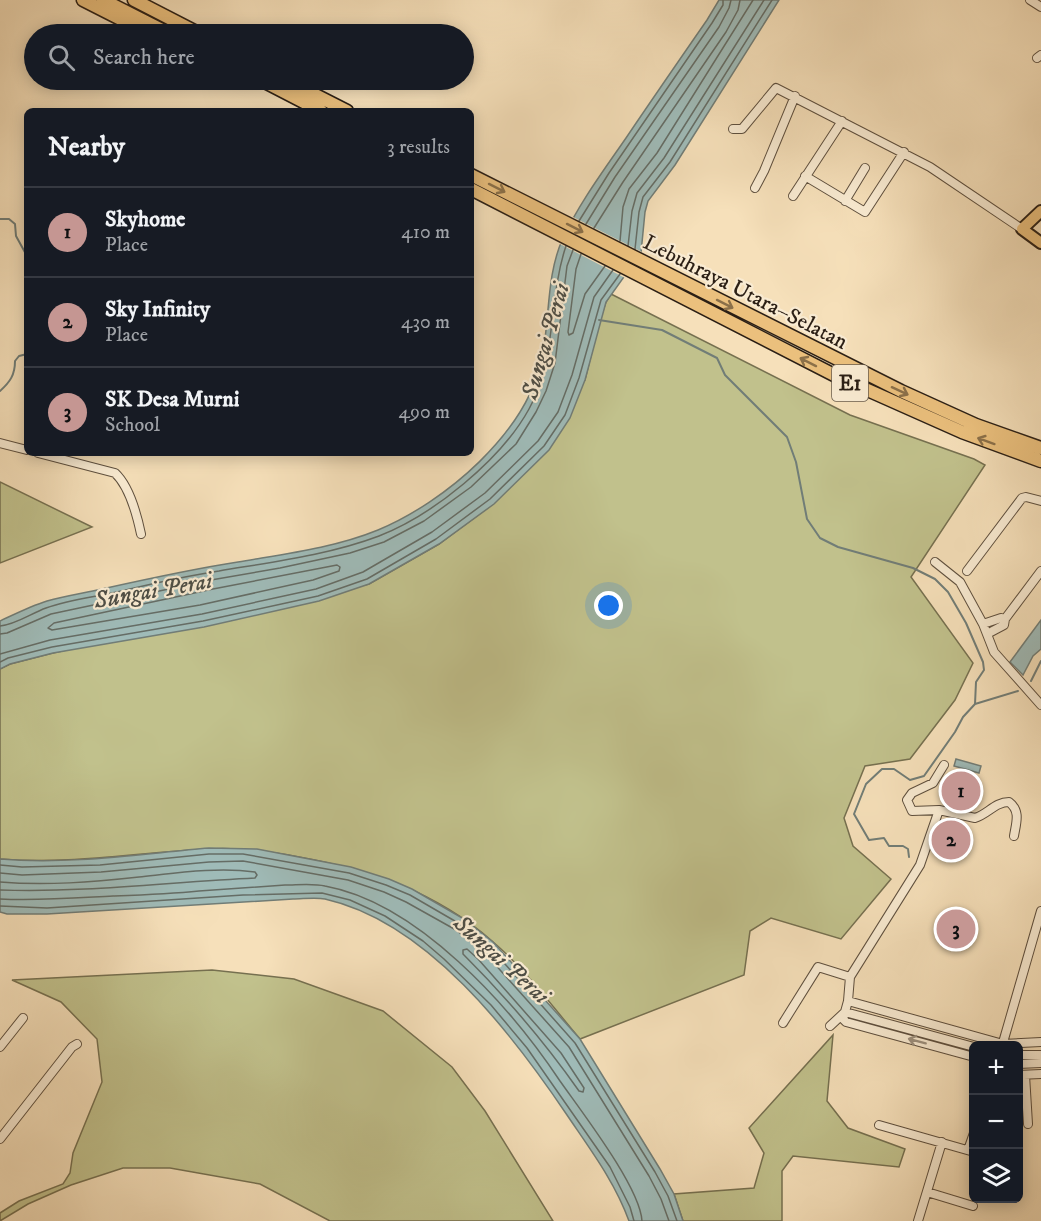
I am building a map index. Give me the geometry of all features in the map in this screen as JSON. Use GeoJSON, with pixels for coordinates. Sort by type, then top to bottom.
{"type":"FeatureCollection","features":[{"type":"Feature","properties":{"kind":"highway"},"geometry":{"type":"LineString","coordinates":[[83,0],[130,24]]}},
{"type":"Feature","properties":{"kind":"highway"},"geometry":{"type":"LineString","coordinates":[[103,0],[150,24]]}},
{"type":"Feature","properties":{"kind":"highway"},"geometry":{"type":"LineString","coordinates":[[134,0],[181,24]]}},
{"type":"Feature","properties":{"kind":"highway"},"geometry":{"type":"LineString","coordinates":[[278,90],[286,93]]}},
{"type":"Feature","properties":{"kind":"highway"},"geometry":{"type":"LineString","coordinates":[[280,90],[315,108]]}},
{"type":"Feature","properties":{"kind":"highway"},"geometry":{"type":"LineString","coordinates":[[306,90],[341,108]]}},
{"type":"Feature","properties":{"kind":"highway","name":"Lebuhraya Utara–Selatan"},"geometry":{"type":"LineString","coordinates":[[474,176],[901,391],[976,425],[1041,448]]}},
{"type":"Feature","properties":{"kind":"highway","name":"Lebuhraya Utara–Selatan"},"geometry":{"type":"LineString","coordinates":[[474,191],[836,376],[962,432],[1041,461]]}},
{"type":"Feature","properties":{"kind":"main road"},"geometry":{"type":"LineString","coordinates":[[1041,211],[1022,229],[1041,243]]}},
{"type":"Feature","properties":{"kind":"street"},"geometry":{"type":"LineString","coordinates":[[1030,0],[1041,7]]}},
{"type":"Feature","properties":{"kind":"street"},"geometry":{"type":"LineString","coordinates":[[733,129],[742,129],[777,87],[904,152],[963,188],[1022,229]]}},
{"type":"Feature","properties":{"kind":"street"},"geometry":{"type":"LineString","coordinates":[[754,188],[764,171],[795,96]]}},
{"type":"Feature","properties":{"kind":"street"},"geometry":{"type":"LineString","coordinates":[[793,196],[842,121]]}},
{"type":"Feature","properties":{"kind":"street"},"geometry":{"type":"LineString","coordinates":[[805,176],[864,212],[904,152]]}},
{"type":"Feature","properties":{"kind":"street"},"geometry":{"type":"LineString","coordinates":[[844,201],[866,168]]}},
{"type":"Feature","properties":{"kind":"street"},"geometry":{"type":"LineString","coordinates":[[0,443],[24,449]]}},
{"type":"Feature","properties":{"kind":"street"},"geometry":{"type":"LineString","coordinates":[[50,456],[115,472],[131,500],[141,534]]}},
{"type":"Feature","properties":{"kind":"street"},"geometry":{"type":"LineString","coordinates":[[967,571],[1022,498],[1041,501]]}},
{"type":"Feature","properties":{"kind":"street"},"geometry":{"type":"LineString","coordinates":[[935,562],[960,582],[994,652],[1041,705]]}},
{"type":"Feature","properties":{"kind":"street"},"geometry":{"type":"LineString","coordinates":[[987,634],[1004,625],[1005,619],[1041,571]]}},
{"type":"Feature","properties":{"kind":"street"},"geometry":{"type":"LineString","coordinates":[[982,624],[1001,618],[1005,619]]}},
{"type":"Feature","properties":{"kind":"street"},"geometry":{"type":"LineString","coordinates":[[944,765],[933,783],[912,793],[907,800],[912,811],[939,810],[975,818],[980,817],[999,803],[1009,802],[1013,805],[1017,816],[1014,836]]}},
{"type":"Feature","properties":{"kind":"street"},"geometry":{"type":"LineString","coordinates":[[939,810],[920,865],[850,977],[848,1001],[843,1019],[846,1022],[969,1056]]}},
{"type":"Feature","properties":{"kind":"street"},"geometry":{"type":"LineString","coordinates":[[1003,1041],[1041,911]]}},
{"type":"Feature","properties":{"kind":"street"},"geometry":{"type":"LineString","coordinates":[[783,1023],[818,967],[850,977]]}},
{"type":"Feature","properties":{"kind":"street"},"geometry":{"type":"LineString","coordinates":[[848,1001],[988,1041]]}},
{"type":"Feature","properties":{"kind":"street"},"geometry":{"type":"LineString","coordinates":[[830,1026],[845,1012]]}},
{"type":"Feature","properties":{"kind":"street"},"geometry":{"type":"LineString","coordinates":[[845,1012],[969,1046]]}},
{"type":"Feature","properties":{"kind":"street"},"geometry":{"type":"LineString","coordinates":[[0,1047],[23,1018]]}},
{"type":"Feature","properties":{"kind":"street"},"geometry":{"type":"LineString","coordinates":[[1023,1043],[1041,1042]]}},
{"type":"Feature","properties":{"kind":"street"},"geometry":{"type":"LineString","coordinates":[[0,1140],[72,1047],[77,1044]]}},
{"type":"Feature","properties":{"kind":"street"},"geometry":{"type":"LineString","coordinates":[[1023,1055],[1041,1054]]}},
{"type":"Feature","properties":{"kind":"street"},"geometry":{"type":"LineString","coordinates":[[1023,1064],[1041,1063]]}},
{"type":"Feature","properties":{"kind":"street"},"geometry":{"type":"LineString","coordinates":[[1023,1075],[1041,1074]]}},
{"type":"Feature","properties":{"kind":"street"},"geometry":{"type":"LineString","coordinates":[[1023,1083],[1028,1124]]}},
{"type":"Feature","properties":{"kind":"street"},"geometry":{"type":"LineString","coordinates":[[879,1125],[969,1150]]}},
{"type":"Feature","properties":{"kind":"street"},"geometry":{"type":"LineString","coordinates":[[918,1221],[942,1142]]}},
{"type":"Feature","properties":{"kind":"street"},"geometry":{"type":"LineString","coordinates":[[927,1192],[973,1206]]}},
{"type":"Feature","properties":{"kind":"green space"},"geometry":{"type":"Polygon","coordinates":[[[611,294],[850,415],[974,459],[985,465],[911,577],[973,663],[955,700],[910,759],[865,766],[844,818],[853,846],[891,879],[841,939],[771,918],[750,931],[744,975],[580,1039],[527,976],[504,952],[471,924],[425,896],[377,876],[326,862],[243,849],[52,860],[0,859],[0,669],[10,664],[53,653],[369,584],[439,544],[494,503],[585,380],[599,323],[611,294]]]}},
{"type":"Feature","properties":{"kind":"green space"},"geometry":{"type":"Polygon","coordinates":[[[0,482],[92,527],[0,563],[0,482]]]}},
{"type":"Feature","properties":{"kind":"green space"},"geometry":{"type":"Polygon","coordinates":[[[212,970],[294,979],[383,1011],[452,1067],[485,1111],[553,1221],[330,1221],[260,1184],[170,1168],[123,1168],[71,1185],[28,1204],[0,1221],[0,1213],[19,1201],[63,1184],[70,1173],[73,1153],[102,1082],[97,1039],[61,1002],[12,980],[212,970]]]}},
{"type":"Feature","properties":{"kind":"green space"},"geometry":{"type":"Polygon","coordinates":[[[833,1035],[827,1101],[848,1128],[905,1149],[899,1167],[793,1156],[782,1171],[782,1221],[683,1221],[674,1194],[754,1188],[764,1153],[749,1128],[833,1035]]]}},
{"type":"Feature","properties":{"kind":"water","name":"Sungai Perai"},"geometry":{"type":"Polygon","coordinates":[[[719,0],[779,0],[675,165],[648,201],[641,253],[606,302],[585,380],[570,418],[549,450],[494,504],[439,544],[369,584],[319,601],[204,627],[53,653],[10,664],[0,669],[0,621],[29,608],[68,596],[187,571],[309,550],[361,536],[404,518],[430,502],[480,462],[519,413],[533,386],[542,358],[551,282],[563,238],[593,186],[719,0]]]}},
{"type":"Feature","properties":{"kind":"water"},"geometry":{"type":"Polygon","coordinates":[[[1041,620],[1041,649],[1033,656],[1023,675],[1010,662],[1041,620]]]}},
{"type":"Feature","properties":{"kind":"water"},"geometry":{"type":"Polygon","coordinates":[[[956,759],[981,766],[979,773],[954,766],[956,759]]]}},
{"type":"Feature","properties":{"kind":"water","name":"Sungai Perai"},"geometry":{"type":"Polygon","coordinates":[[[209,848],[257,849],[351,867],[412,889],[464,919],[493,942],[580,1039],[660,1169],[674,1194],[683,1221],[629,1221],[617,1193],[593,1153],[545,1083],[493,1016],[432,956],[398,931],[362,911],[325,899],[313,898],[47,914],[0,912],[0,859],[78,860],[209,848]]]}},
{"type":"Feature","properties":{"kind":"pier"},"geometry":{"type":"Polygon","coordinates":[[[571,216],[644,253],[638,267],[627,279],[558,243],[571,216]]]}},
{"type":"Feature","properties":{"kind":"waterway"},"geometry":{"type":"LineString","coordinates":[[0,219],[9,219],[15,224],[16,236],[24,251]]}},
{"type":"Feature","properties":{"kind":"waterway"},"geometry":{"type":"LineString","coordinates":[[599,320],[662,330],[717,358],[725,375],[787,437],[796,462],[807,519],[820,538],[838,547],[913,568],[935,579],[948,592],[966,623],[983,662],[984,670],[976,682],[975,704],[963,717],[924,776],[910,780],[894,769],[882,769],[866,784],[854,814],[869,840],[884,838],[889,846],[903,846],[908,849],[909,857]]}},
{"type":"Feature","properties":{"kind":"waterway"},"geometry":{"type":"LineString","coordinates":[[0,391],[11,378],[15,361],[19,356],[24,355]]}},
{"type":"Feature","properties":{"kind":"waterway"},"geometry":{"type":"LineString","coordinates":[[1031,681],[1041,661]]}},
{"type":"Feature","properties":{"kind":"waterway"},"geometry":{"type":"LineString","coordinates":[[975,704],[1018,691]]}},
{"type":"Feature","properties":{"kind":"place","name":"Skyhome"},"geometry":{"type":"Point","coordinates":[961,791]}},
{"type":"Feature","properties":{"kind":"place","name":"Sky Infinity"},"geometry":{"type":"Point","coordinates":[951,840]}},
{"type":"Feature","properties":{"kind":"place","name":"SK Desa Murni"},"geometry":{"type":"Point","coordinates":[956,929]}}]}
